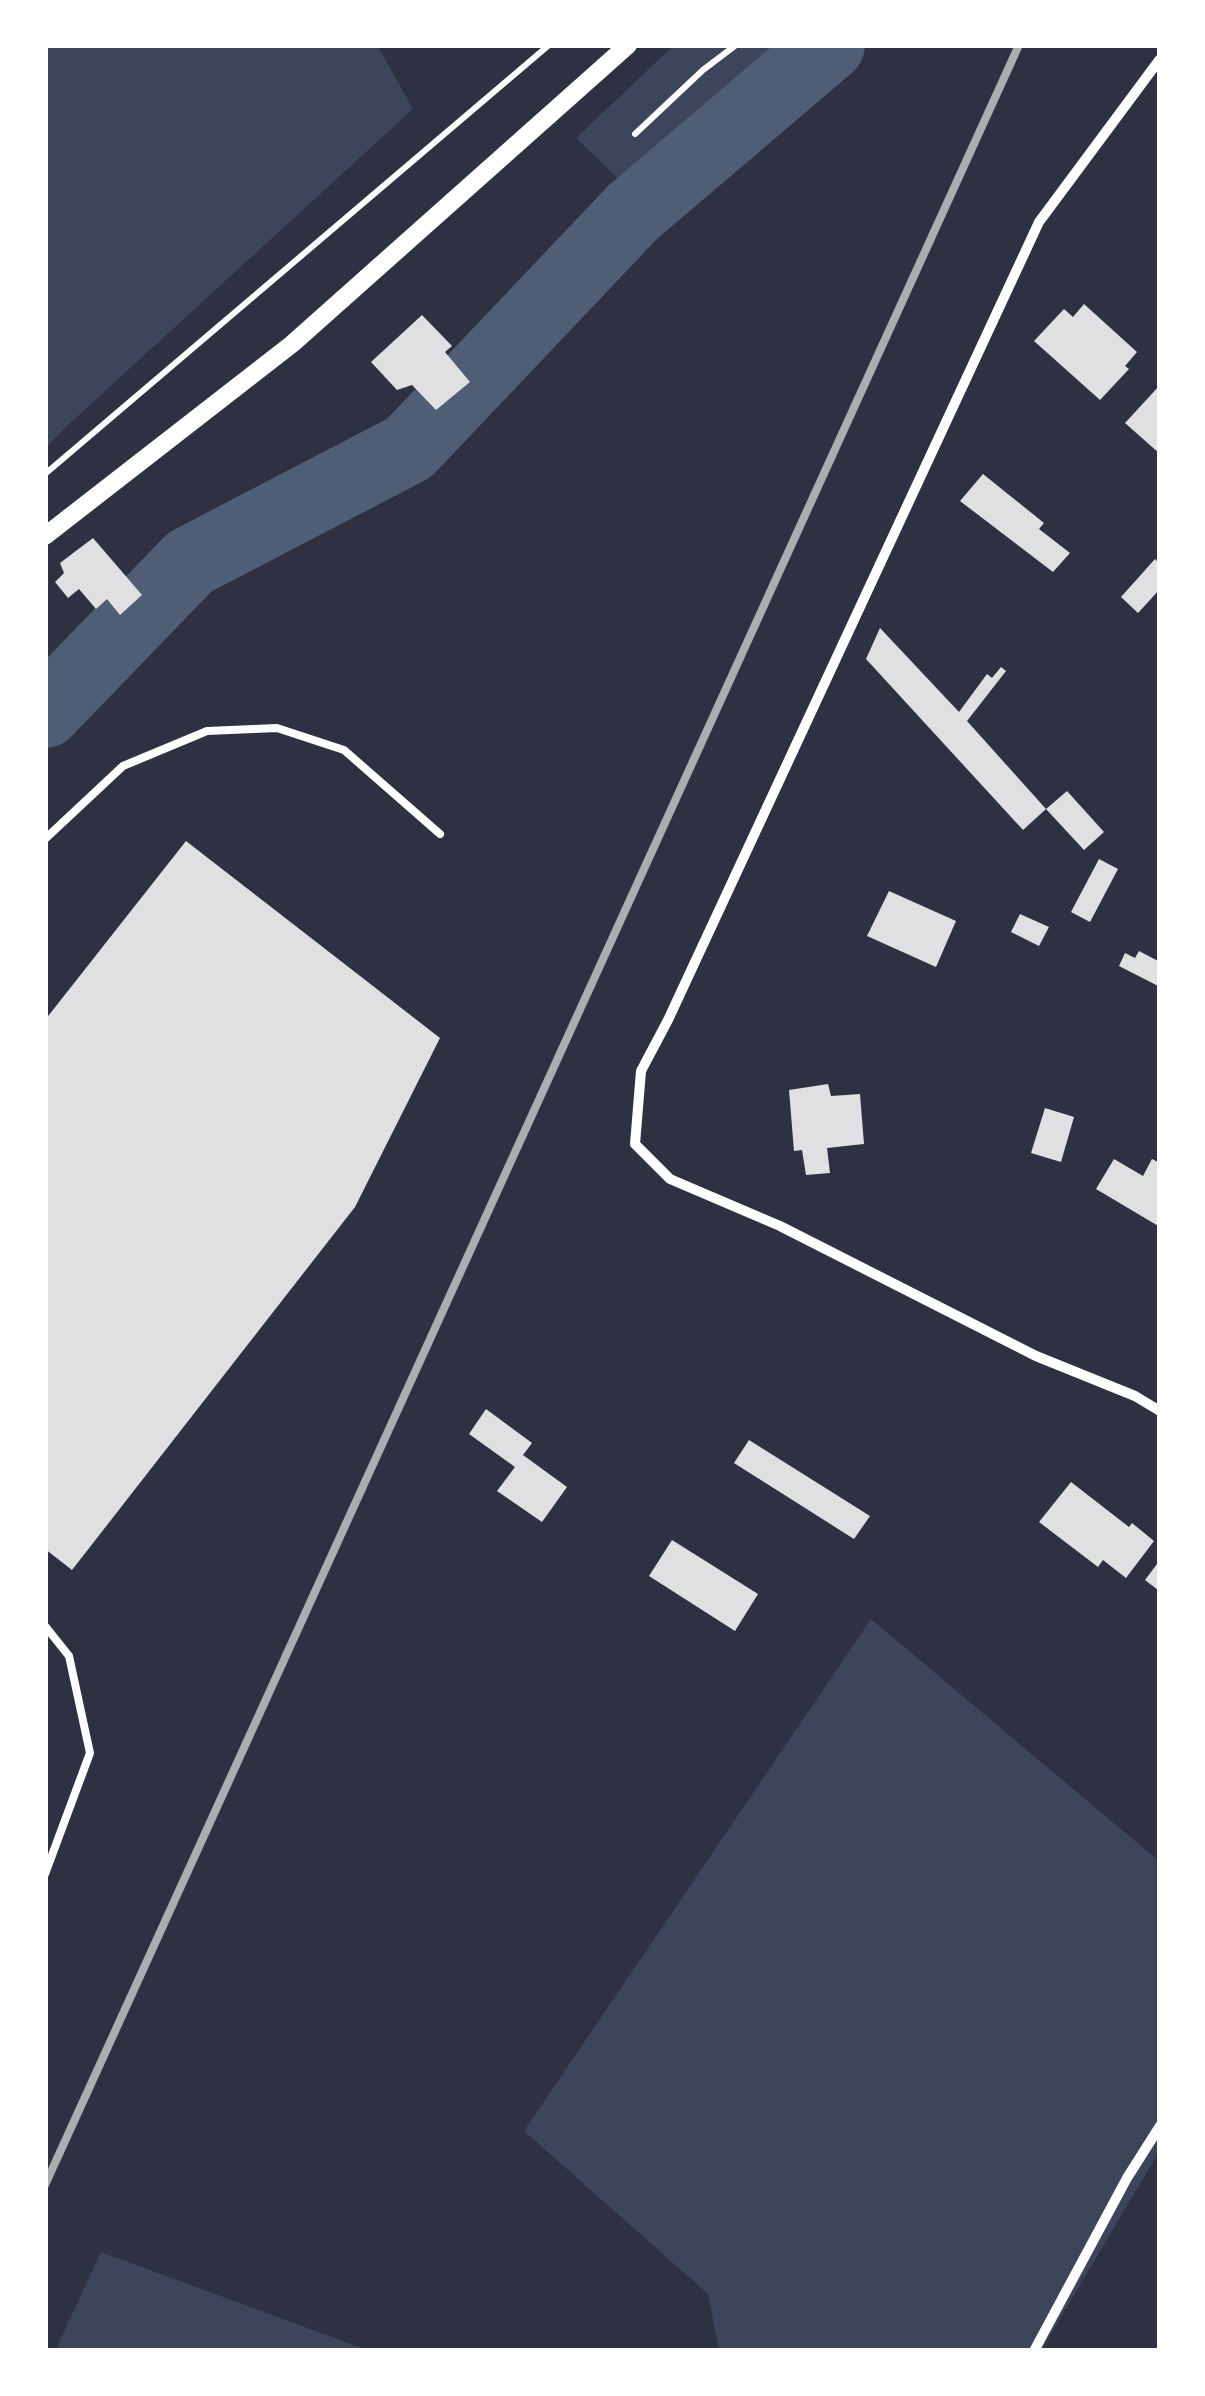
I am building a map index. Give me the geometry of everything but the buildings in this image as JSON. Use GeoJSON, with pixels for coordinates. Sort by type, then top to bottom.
{"type":"FeatureCollection","features":[{"type":"Feature","properties":{"kind":"street"},"geometry":{"type":"LineString","coordinates":[[45,536],[292,344],[628,45]]}},
{"type":"Feature","properties":{"kind":"street"},"geometry":{"type":"LineString","coordinates":[[1160,60],[1039,222],[641,1071],[635,1144],[670,1180],[780,1226],[1036,1356],[1135,1396],[1160,1411]]}},
{"type":"Feature","properties":{"kind":"street"},"geometry":{"type":"LineString","coordinates":[[1034,2351],[1127,2178],[1160,2126]]}},
{"type":"Feature","properties":{"kind":"lane"},"geometry":{"type":"LineString","coordinates":[[45,839],[123,766],[207,730],[277,728],[344,750],[440,834]]}},
{"type":"Feature","properties":{"kind":"lane"},"geometry":{"type":"LineString","coordinates":[[45,1626],[69,1656],[90,1753],[45,1874]]}},
{"type":"Feature","properties":{"kind":"path"},"geometry":{"type":"LineString","coordinates":[[45,474],[549,45]]}},
{"type":"Feature","properties":{"kind":"path"},"geometry":{"type":"LineString","coordinates":[[635,134],[703,70],[736,45]]}},
{"type":"Feature","properties":{"kind":"shaded area"},"geometry":{"type":"Polygon","coordinates":[[[45,45],[377,45],[413,109],[45,449],[45,45]]]}},
{"type":"Feature","properties":{"kind":"shaded area"},"geometry":{"type":"Polygon","coordinates":[[[674,45],[812,45],[796,62],[631,192],[576,138],[674,45]]]}},
{"type":"Feature","properties":{"kind":"shaded area"},"geometry":{"type":"Polygon","coordinates":[[[871,1619],[1160,1862],[1160,2150],[1041,2351],[719,2351],[708,2294],[524,2131],[871,1619]]]}},
{"type":"Feature","properties":{"kind":"shaded area"},"geometry":{"type":"Polygon","coordinates":[[[101,2252],[370,2351],[55,2351],[101,2252]]]}},
{"type":"Feature","properties":{"kind":"waterway"},"geometry":{"type":"LineString","coordinates":[[45,712],[190,562],[409,448],[633,212],[829,45]]}},
{"type":"Feature","properties":{"kind":"railway"},"geometry":{"type":"LineString","coordinates":[[45,2185],[1019,45]]}}]}
